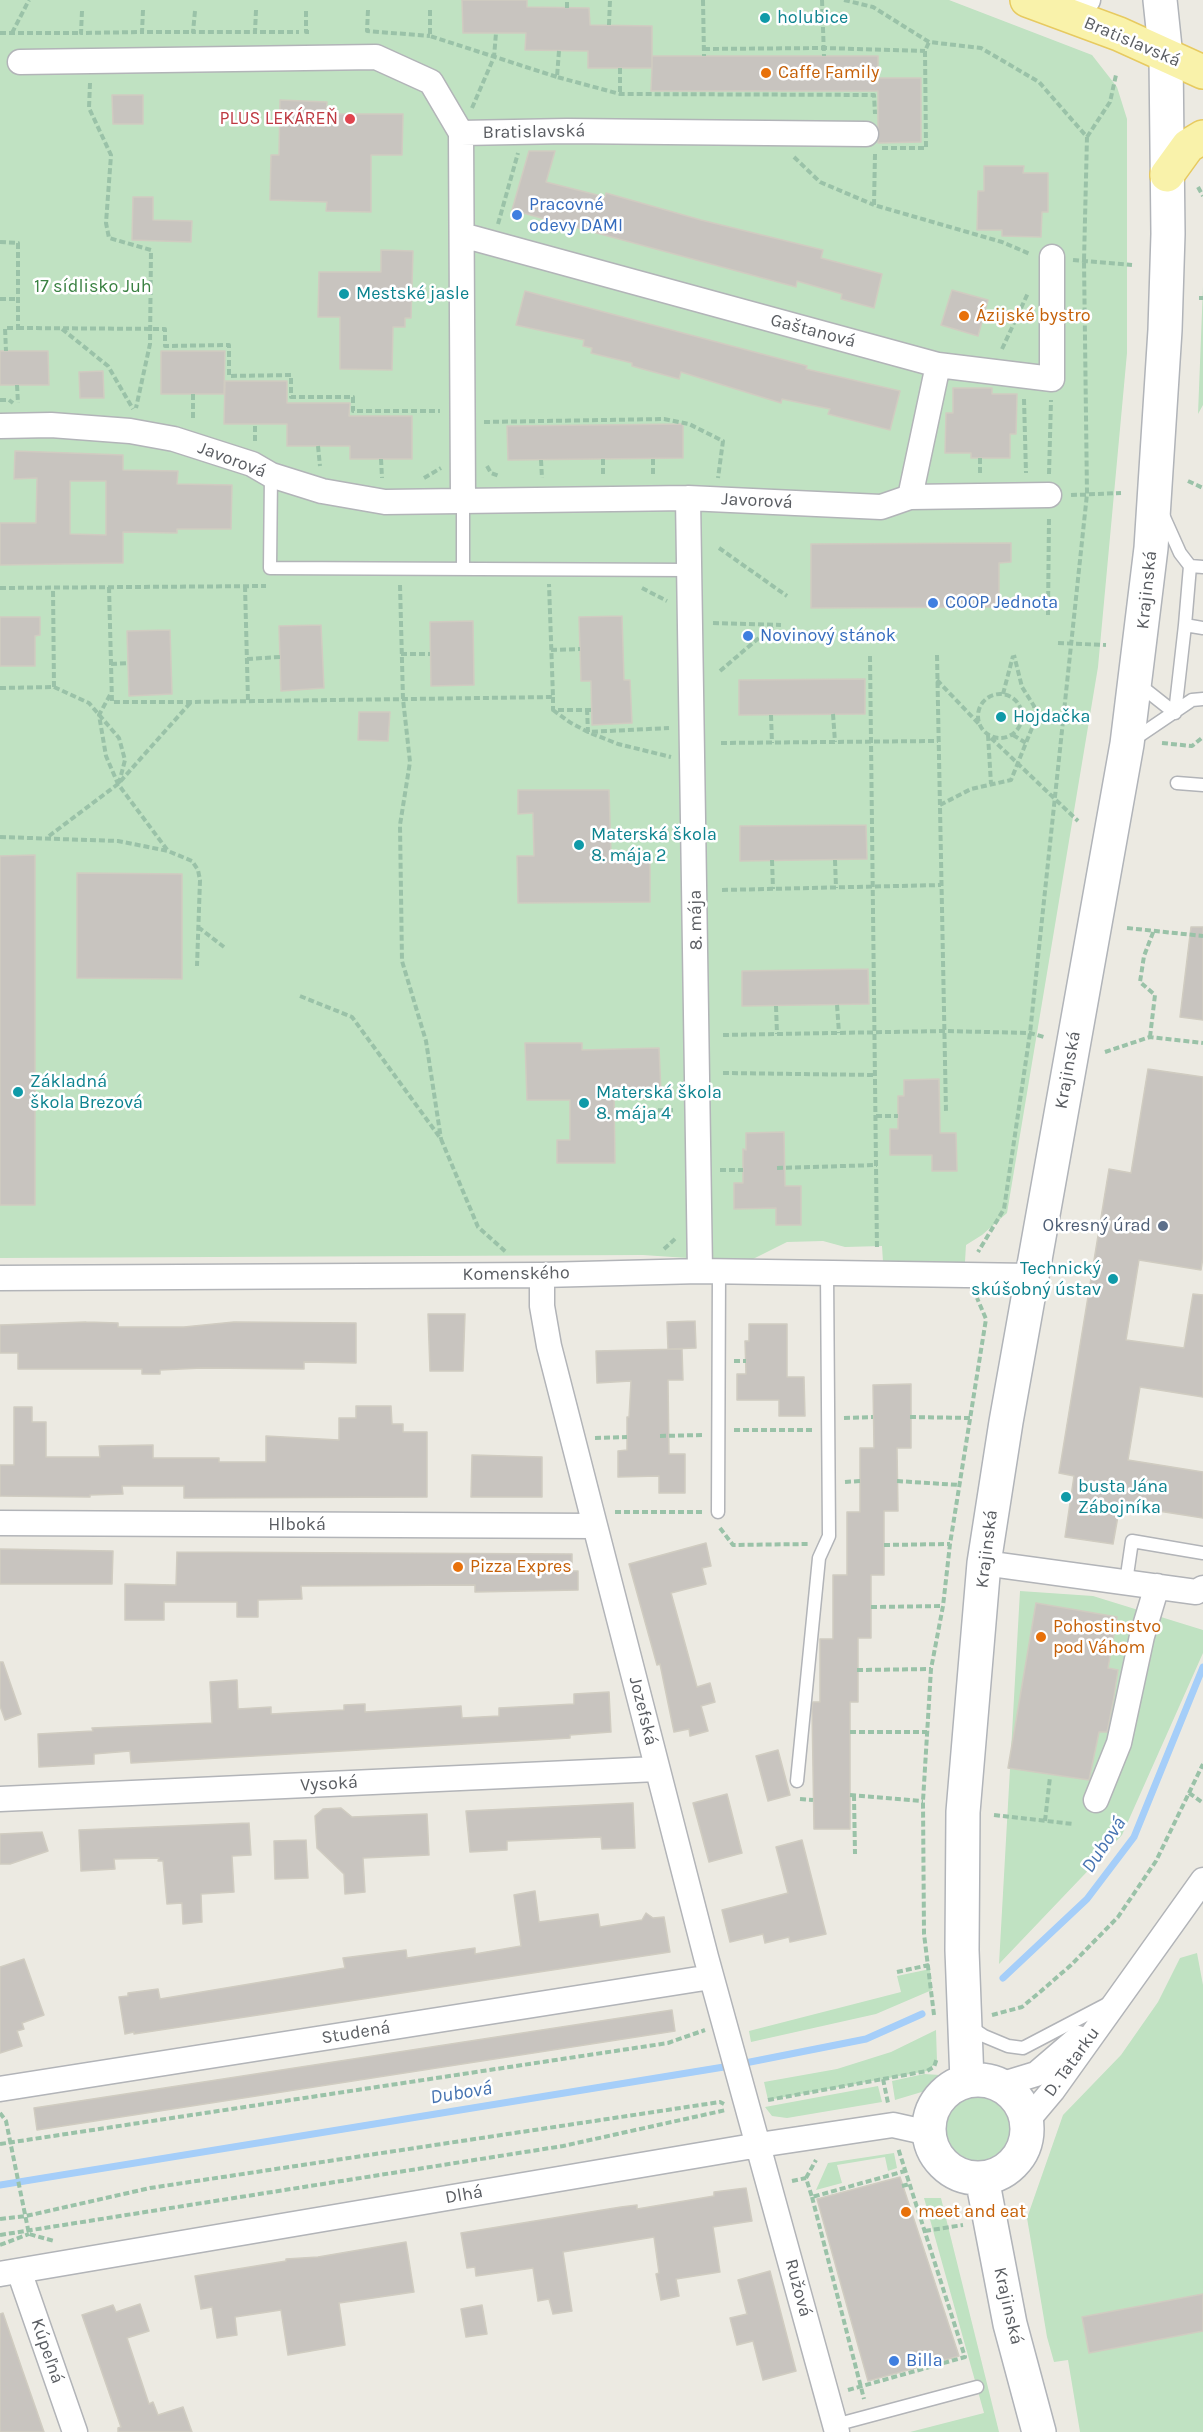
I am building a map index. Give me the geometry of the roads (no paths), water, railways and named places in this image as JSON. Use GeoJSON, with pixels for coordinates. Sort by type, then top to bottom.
{"type":"FeatureCollection","features":[{"type":"Feature","properties":{"kind":"main road","name":"Bratislavská"},"geometry":{"type":"LineString","coordinates":[[1027,0],[1074,6],[1119,34],[1203,72]]}},
{"type":"Feature","properties":{"kind":"main road","name":"Krajinská"},"geometry":{"type":"LineString","coordinates":[[967,2081],[964,2018],[963,1812],[984,1563],[1032,1276],[1127,744],[1151,548],[1165,330],[1166,57],[1160,0]]}},
{"type":"Feature","properties":{"kind":"main road"},"geometry":{"type":"LineString","coordinates":[[1167,175],[1188,146],[1203,137]]}},
{"type":"Feature","properties":{"kind":"main road"},"geometry":{"type":"LineString","coordinates":[[978,2080],[1000,2085],[1017,2101],[1026,2122],[1025,2140],[1018,2157],[999,2174],[982,2178],[962,2176],[945,2166],[934,2151],[929,2133],[931,2115],[938,2100],[951,2088],[967,2081],[978,2080]]}},
{"type":"Feature","properties":{"kind":"main road","name":"Krajinská"},"geometry":{"type":"LineString","coordinates":[[982,2178],[1010,2324],[1039,2432]]}},
{"type":"Feature","properties":{"kind":"street","name":"Bratislavská"},"geometry":{"type":"LineString","coordinates":[[20,62],[376,57],[431,81],[461,134],[579,131],[871,141]]}},
{"type":"Feature","properties":{"kind":"street"},"geometry":{"type":"LineString","coordinates":[[461,134],[463,500]]}},
{"type":"Feature","properties":{"kind":"street","name":"Gaštanová"},"geometry":{"type":"LineString","coordinates":[[462,235],[938,365],[1052,379],[1041,256]]}},
{"type":"Feature","properties":{"kind":"street"},"geometry":{"type":"LineString","coordinates":[[910,497],[938,365]]}},
{"type":"Feature","properties":{"kind":"street","name":"Javorová"},"geometry":{"type":"LineString","coordinates":[[0,426],[51,425],[130,431],[174,439],[252,464],[271,475],[322,491],[385,502],[688,498],[881,507],[910,497],[1049,485]]}},
{"type":"Feature","properties":{"kind":"street","name":"8. mája"},"geometry":{"type":"LineString","coordinates":[[688,498],[709,1271]]}},
{"type":"Feature","properties":{"kind":"street","name":"Komenského"},"geometry":{"type":"LineString","coordinates":[[0,1278],[542,1275],[709,1271],[1032,1276]]}},
{"type":"Feature","properties":{"kind":"street","name":"Jozefská"},"geometry":{"type":"LineString","coordinates":[[542,1275],[542,1306],[549,1346],[599,1519],[657,1769],[711,1977],[720,2035],[746,2101],[759,2145]]}},
{"type":"Feature","properties":{"kind":"street","name":"Hlboká"},"geometry":{"type":"LineString","coordinates":[[0,1523],[599,1519]]}},
{"type":"Feature","properties":{"kind":"street"},"geometry":{"type":"LineString","coordinates":[[984,1563],[1196,1592],[1203,1587]]}},
{"type":"Feature","properties":{"kind":"street"},"geometry":{"type":"LineString","coordinates":[[1096,1800],[1119,1743],[1142,1636],[1157,1586]]}},
{"type":"Feature","properties":{"kind":"street","name":"Vysoká"},"geometry":{"type":"LineString","coordinates":[[0,1799],[657,1769]]}},
{"type":"Feature","properties":{"kind":"street","name":"D. Tatarku"},"geometry":{"type":"LineString","coordinates":[[1026,2122],[1053,2090],[1116,2000],[1200,1892]]}},
{"type":"Feature","properties":{"kind":"street","name":"Studená"},"geometry":{"type":"LineString","coordinates":[[0,2089],[711,1977]]}},
{"type":"Feature","properties":{"kind":"street","name":"D. Tatarku"},"geometry":{"type":"LineString","coordinates":[[1000,2085],[1036,2074],[1074,2043],[1116,2000]]}},
{"type":"Feature","properties":{"kind":"street","name":"Dlhá"},"geometry":{"type":"LineString","coordinates":[[9,2272],[759,2145],[893,2125],[929,2133]]}},
{"type":"Feature","properties":{"kind":"street","name":"Ružová"},"geometry":{"type":"LineString","coordinates":[[759,2145],[836,2429]]}},
{"type":"Feature","properties":{"kind":"street","name":"Kúpeľná"},"geometry":{"type":"LineString","coordinates":[[9,2272],[75,2432]]}},
{"type":"Feature","properties":{"kind":"lane"},"geometry":{"type":"LineString","coordinates":[[271,475],[270,568],[463,567],[689,570]]}},
{"type":"Feature","properties":{"kind":"lane"},"geometry":{"type":"LineString","coordinates":[[1154,497],[1180,553],[1197,566],[1185,625],[1175,713]]}},
{"type":"Feature","properties":{"kind":"lane"},"geometry":{"type":"LineString","coordinates":[[463,500],[463,567]]}},
{"type":"Feature","properties":{"kind":"lane"},"geometry":{"type":"LineString","coordinates":[[1185,625],[1203,628]]}},
{"type":"Feature","properties":{"kind":"lane"},"geometry":{"type":"LineString","coordinates":[[1136,682],[1175,713]]}},
{"type":"Feature","properties":{"kind":"lane"},"geometry":{"type":"LineString","coordinates":[[1127,744],[1192,700],[1203,699]]}},
{"type":"Feature","properties":{"kind":"lane"},"geometry":{"type":"LineString","coordinates":[[1177,783],[1203,785]]}},
{"type":"Feature","properties":{"kind":"lane"},"geometry":{"type":"LineString","coordinates":[[709,1271],[718,1432],[718,1512]]}},
{"type":"Feature","properties":{"kind":"lane"},"geometry":{"type":"LineString","coordinates":[[797,1781],[819,1558],[830,1536],[827,1272]]}},
{"type":"Feature","properties":{"kind":"lane"},"geometry":{"type":"LineString","coordinates":[[1126,1582],[1132,1540],[1203,1553]]}},
{"type":"Feature","properties":{"kind":"lane"},"geometry":{"type":"LineString","coordinates":[[964,2018],[984,2036],[1008,2046],[1023,2048],[1116,2000]]}},
{"type":"Feature","properties":{"kind":"lane"},"geometry":{"type":"LineString","coordinates":[[836,2429],[868,2416],[977,2387]]}},
{"type":"Feature","properties":{"kind":"waterway","name":"Dubová"},"geometry":{"type":"LineString","coordinates":[[1003,1978],[1087,1899],[1134,1837],[1203,1667]]}},
{"type":"Feature","properties":{"kind":"waterway","name":"Dubová"},"geometry":{"type":"LineString","coordinates":[[0,2185],[730,2066],[866,2039],[922,2014]]}},
{"type":"Feature","properties":{"kind":"place","name":"holubice"},"geometry":{"type":"Point","coordinates":[765,18]}},
{"type":"Feature","properties":{"kind":"place","name":"Caffe Family"},"geometry":{"type":"Point","coordinates":[766,73]}},
{"type":"Feature","properties":{"kind":"place","name":"PLUS LEKÁREŇ"},"geometry":{"type":"Point","coordinates":[350,119]}},
{"type":"Feature","properties":{"kind":"place","name":"Pracovné odevy DAMI"},"geometry":{"type":"Point","coordinates":[517,215]}},
{"type":"Feature","properties":{"kind":"place","name":"Mestské jasle"},"geometry":{"type":"Point","coordinates":[344,294]}},
{"type":"Feature","properties":{"kind":"place","name":"Ázijské bystro"},"geometry":{"type":"Point","coordinates":[964,316]}},
{"type":"Feature","properties":{"kind":"place","name":"COOP Jednota"},"geometry":{"type":"Point","coordinates":[933,603]}},
{"type":"Feature","properties":{"kind":"place","name":"Novinový stánok"},"geometry":{"type":"Point","coordinates":[748,636]}},
{"type":"Feature","properties":{"kind":"place","name":"Hojdačka"},"geometry":{"type":"Point","coordinates":[1001,717]}},
{"type":"Feature","properties":{"kind":"place","name":"Materská škola 8. mája 2"},"geometry":{"type":"Point","coordinates":[579,845]}},
{"type":"Feature","properties":{"kind":"place","name":"Základná škola Brezová"},"geometry":{"type":"Point","coordinates":[18,1092]}},
{"type":"Feature","properties":{"kind":"place","name":"Materská škola 8. mája 4"},"geometry":{"type":"Point","coordinates":[584,1103]}},
{"type":"Feature","properties":{"kind":"place","name":"Okresný úrad"},"geometry":{"type":"Point","coordinates":[1163,1226]}},
{"type":"Feature","properties":{"kind":"place","name":"Technický skúšobný ústav"},"geometry":{"type":"Point","coordinates":[1113,1279]}},
{"type":"Feature","properties":{"kind":"place","name":"busta Jána Zábojníka"},"geometry":{"type":"Point","coordinates":[1066,1497]}},
{"type":"Feature","properties":{"kind":"place","name":"Pizza Expres"},"geometry":{"type":"Point","coordinates":[458,1567]}},
{"type":"Feature","properties":{"kind":"place","name":"Pohostinstvo pod Váhom"},"geometry":{"type":"Point","coordinates":[1041,1637]}},
{"type":"Feature","properties":{"kind":"place","name":"meet and eat"},"geometry":{"type":"Point","coordinates":[906,2212]}},
{"type":"Feature","properties":{"kind":"place","name":"Billa"},"geometry":{"type":"Point","coordinates":[894,2361]}},
{"type":"Feature","properties":{"kind":"park label","name":"17 sídlisko Juh"},"geometry":{"type":"Point","coordinates":[93,287]}}]}
